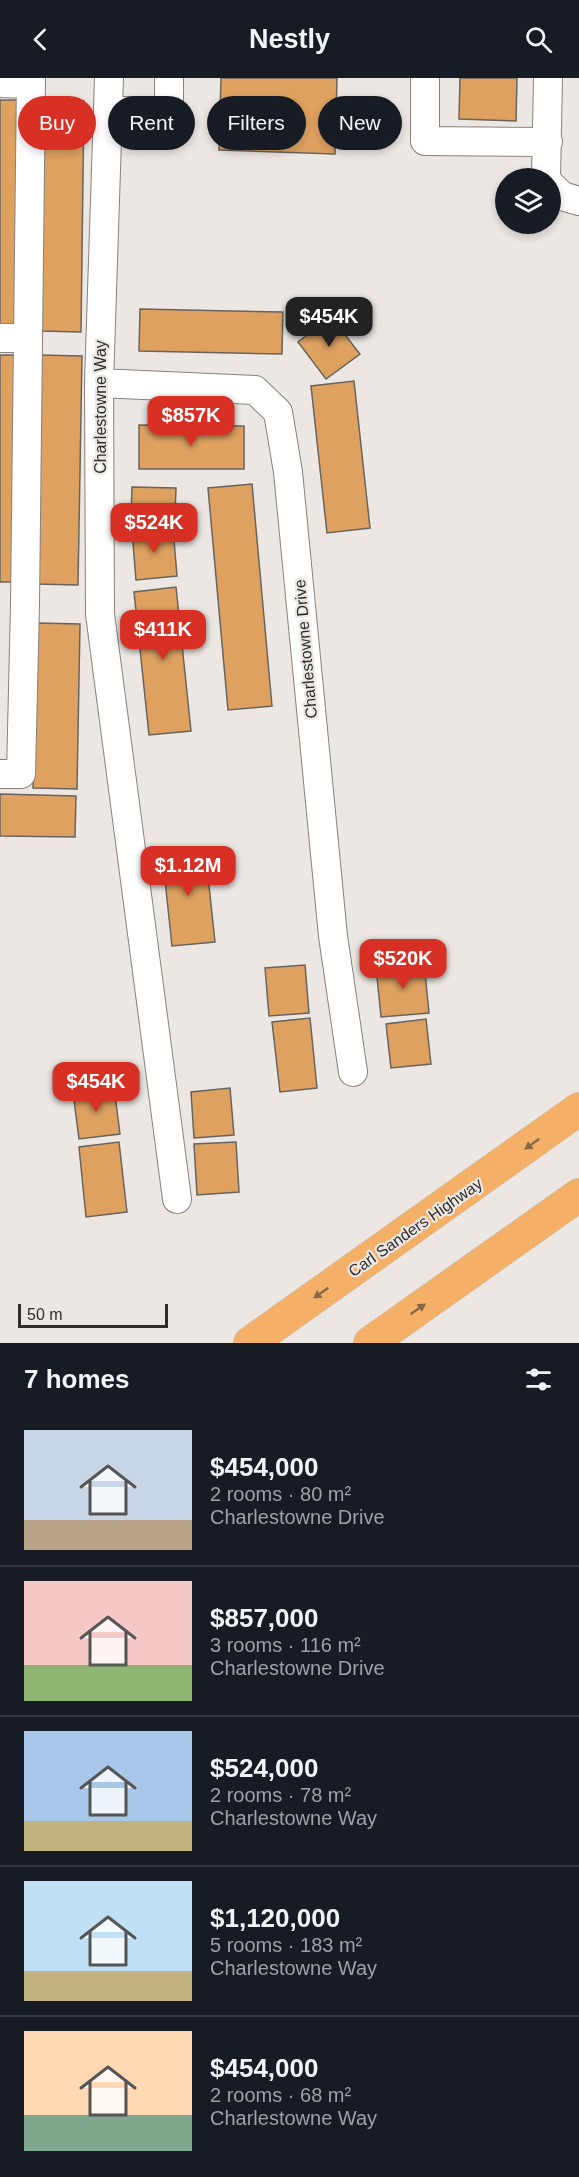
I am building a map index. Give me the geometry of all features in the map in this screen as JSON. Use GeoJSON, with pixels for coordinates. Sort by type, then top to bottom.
{"type":"FeatureCollection","features":[{"type":"Feature","properties":{"kind":"highway","name":"Carl Sanders Highway"},"geometry":{"type":"LineString","coordinates":[[250,1343],[481,1181],[579,1109]]}},
{"type":"Feature","properties":{"kind":"highway"},"geometry":{"type":"LineString","coordinates":[[370,1343],[579,1195]]}},
{"type":"Feature","properties":{"kind":"street","name":"Charlestowne Way"},"geometry":{"type":"LineString","coordinates":[[109,96],[110,78]]}},
{"type":"Feature","properties":{"kind":"street"},"geometry":{"type":"LineString","coordinates":[[169,96],[170,78]]}},
{"type":"Feature","properties":{"kind":"street"},"geometry":{"type":"LineString","coordinates":[[425,78],[425,141],[548,142]]}},
{"type":"Feature","properties":{"kind":"street"},"geometry":{"type":"LineString","coordinates":[[547,168],[548,78]]}},
{"type":"Feature","properties":{"kind":"street"},"geometry":{"type":"LineString","coordinates":[[0,83],[31,81],[14,338],[12,603],[21,774],[0,774]]}},
{"type":"Feature","properties":{"kind":"street","name":"Charlestowne Way"},"geometry":{"type":"LineString","coordinates":[[108,111],[99,383],[100,614],[177,1199]]}},
{"type":"Feature","properties":{"kind":"street"},"geometry":{"type":"LineString","coordinates":[[561,195],[579,201]]}},
{"type":"Feature","properties":{"kind":"street","name":"Charlestowne Drive"},"geometry":{"type":"LineString","coordinates":[[99,383],[255,390],[278,412],[288,472],[333,936],[353,1072]]}},
{"type":"Feature","properties":{"kind":"building"},"geometry":{"type":"Polygon","coordinates":[[[221,78],[337,78],[337,96],[318,96],[318,150],[335,150],[335,154],[219,150],[306,150],[306,96],[220,96],[221,78]]]}},
{"type":"Feature","properties":{"kind":"building"},"geometry":{"type":"Polygon","coordinates":[[[460,78],[517,78],[516,121],[459,119],[460,78]]]}},
{"type":"Feature","properties":{"kind":"building"},"geometry":{"type":"Polygon","coordinates":[[[0,100],[18,100],[18,150],[23,150],[20,328],[0,327],[0,100]]]}},
{"type":"Feature","properties":{"kind":"building"},"geometry":{"type":"Polygon","coordinates":[[[42,150],[83,150],[81,332],[40,331],[42,150]]]}},
{"type":"Feature","properties":{"kind":"building"},"geometry":{"type":"Polygon","coordinates":[[[140,309],[283,312],[282,354],[139,351],[140,309]]]}},
{"type":"Feature","properties":{"kind":"building"},"geometry":{"type":"Polygon","coordinates":[[[331,317],[360,354],[326,379],[298,342],[331,317]]]}},
{"type":"Feature","properties":{"kind":"building"},"geometry":{"type":"Polygon","coordinates":[[[0,355],[20,355],[18,582],[0,582],[0,355]]]}},
{"type":"Feature","properties":{"kind":"building"},"geometry":{"type":"Polygon","coordinates":[[[40,355],[82,356],[78,585],[36,584],[40,355]]]}},
{"type":"Feature","properties":{"kind":"building"},"geometry":{"type":"Polygon","coordinates":[[[354,381],[370,528],[327,533],[311,386],[354,381]]]}},
{"type":"Feature","properties":{"kind":"building"},"geometry":{"type":"Polygon","coordinates":[[[139,425],[244,426],[244,469],[139,469],[139,425]]]}},
{"type":"Feature","properties":{"kind":"building"},"geometry":{"type":"Polygon","coordinates":[[[252,484],[272,706],[228,710],[208,488],[252,484]]]}},
{"type":"Feature","properties":{"kind":"building"},"geometry":{"type":"Polygon","coordinates":[[[132,487],[176,488],[175,516],[131,515],[132,487]]]}},
{"type":"Feature","properties":{"kind":"building"},"geometry":{"type":"Polygon","coordinates":[[[173,528],[177,576],[136,580],[132,531],[173,528]]]}},
{"type":"Feature","properties":{"kind":"building"},"geometry":{"type":"Polygon","coordinates":[[[176,587],[191,731],[149,735],[134,592],[176,587]]]}},
{"type":"Feature","properties":{"kind":"building"},"geometry":{"type":"Polygon","coordinates":[[[37,623],[80,624],[77,789],[33,788],[37,623]]]}},
{"type":"Feature","properties":{"kind":"building"},"geometry":{"type":"Polygon","coordinates":[[[0,794],[76,796],[75,837],[0,836],[0,794]]]}},
{"type":"Feature","properties":{"kind":"building"},"geometry":{"type":"Polygon","coordinates":[[[205,848],[215,942],[172,946],[162,852],[205,848]]]}},
{"type":"Feature","properties":{"kind":"building"},"geometry":{"type":"Polygon","coordinates":[[[424,962],[429,1013],[381,1017],[376,967],[424,962]]]}},
{"type":"Feature","properties":{"kind":"building"},"geometry":{"type":"Polygon","coordinates":[[[305,965],[309,1013],[269,1016],[265,968],[305,965]]]}},
{"type":"Feature","properties":{"kind":"building"},"geometry":{"type":"Polygon","coordinates":[[[310,1018],[317,1088],[280,1092],[272,1022],[310,1018]]]}},
{"type":"Feature","properties":{"kind":"building"},"geometry":{"type":"Polygon","coordinates":[[[426,1019],[431,1064],[391,1068],[386,1024],[426,1019]]]}},
{"type":"Feature","properties":{"kind":"building"},"geometry":{"type":"Polygon","coordinates":[[[114,1087],[120,1134],[79,1139],[73,1092],[114,1087]]]}},
{"type":"Feature","properties":{"kind":"building"},"geometry":{"type":"Polygon","coordinates":[[[230,1088],[234,1135],[194,1138],[191,1092],[230,1088]]]}},
{"type":"Feature","properties":{"kind":"building"},"geometry":{"type":"Polygon","coordinates":[[[119,1142],[127,1212],[86,1217],[79,1147],[119,1142]]]}},
{"type":"Feature","properties":{"kind":"building"},"geometry":{"type":"Polygon","coordinates":[[[236,1142],[239,1192],[197,1195],[194,1144],[236,1142]]]}}]}
